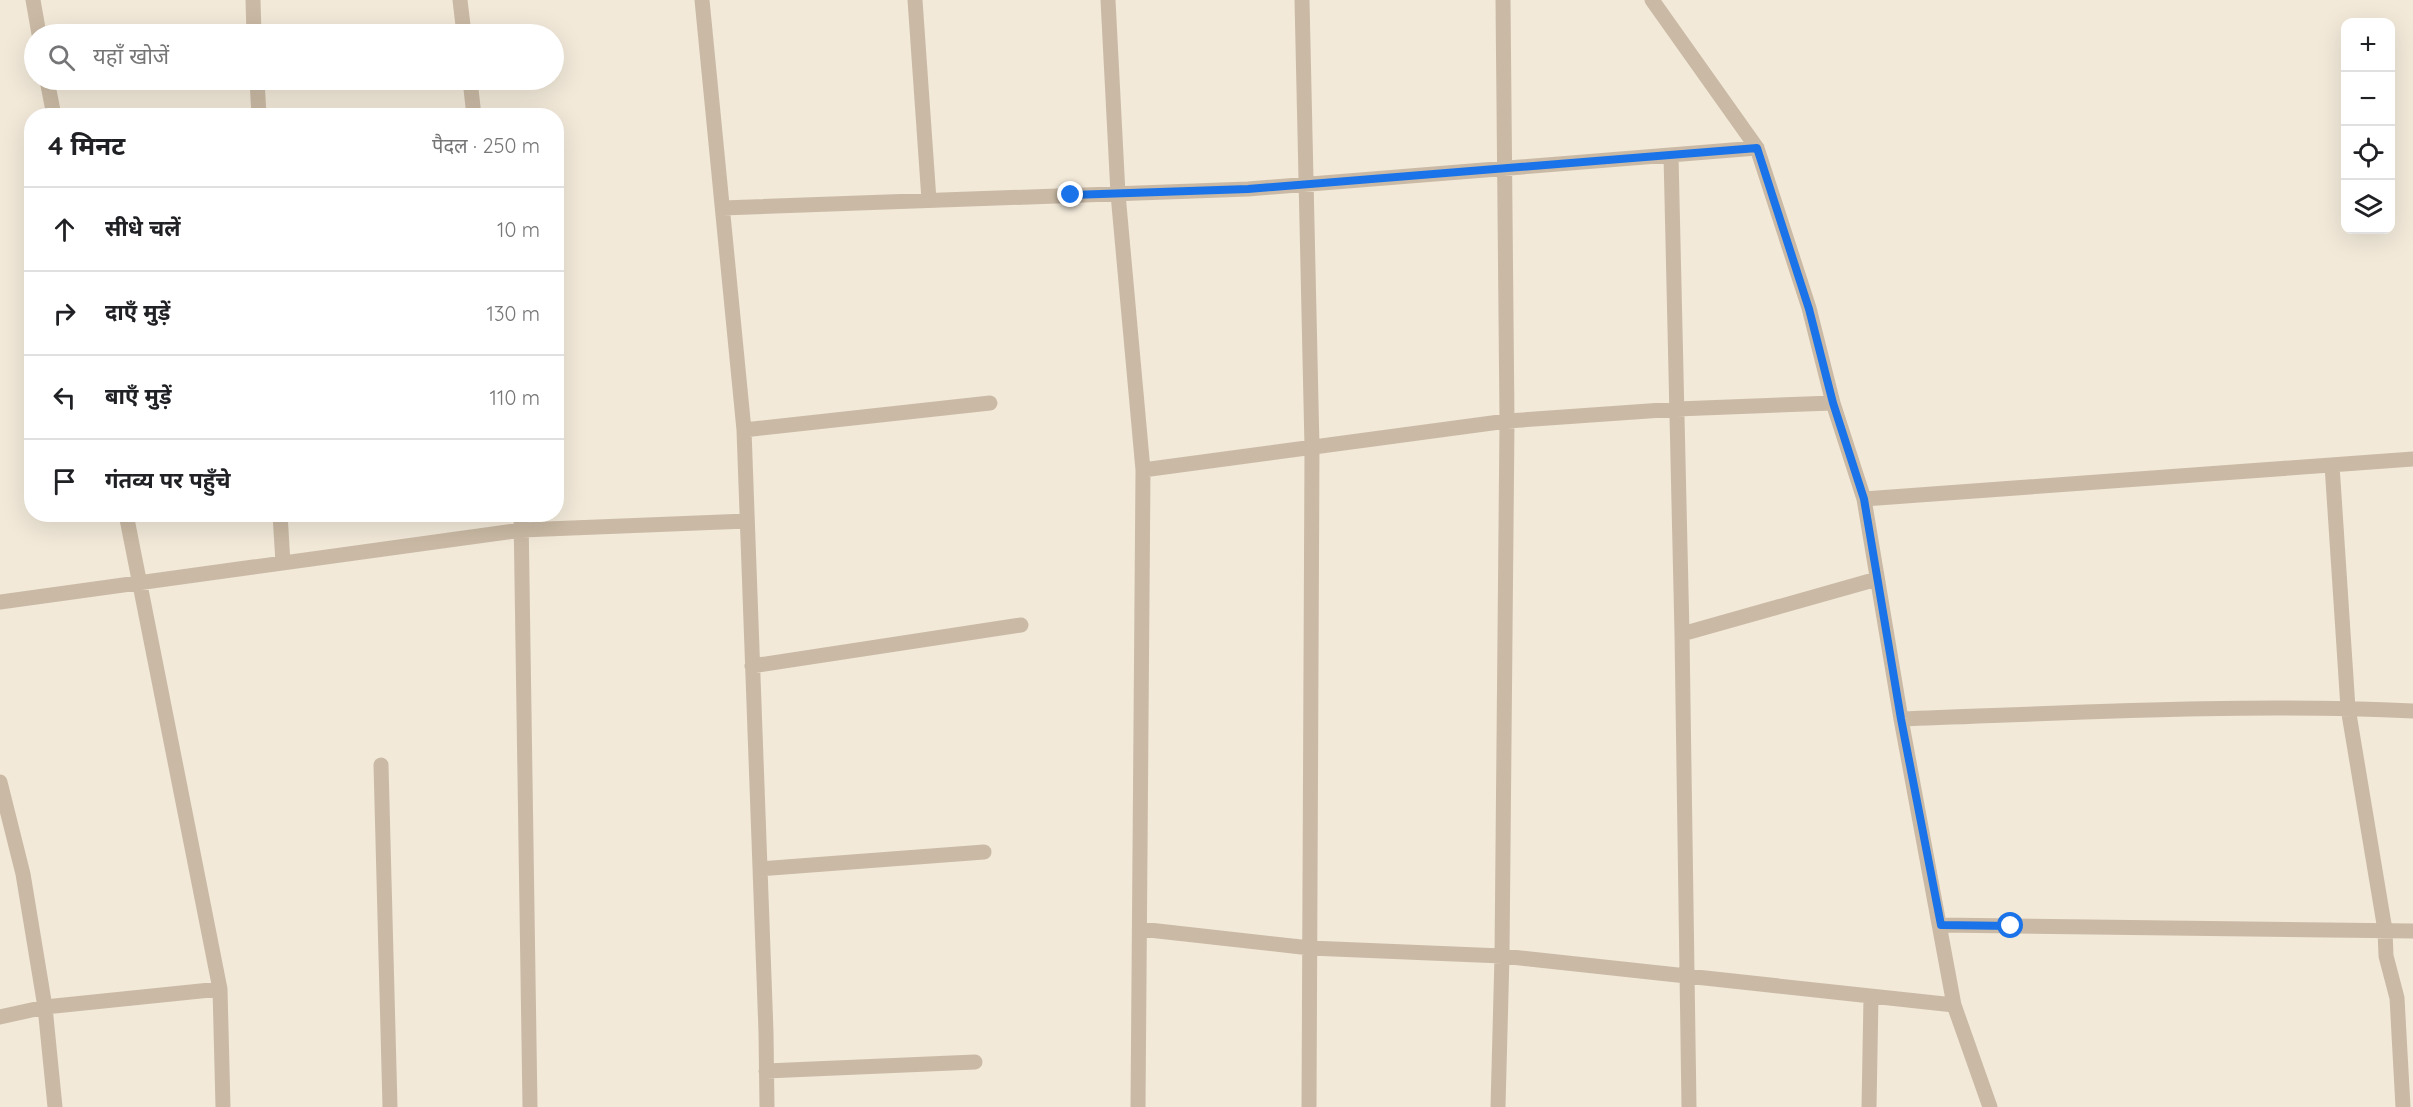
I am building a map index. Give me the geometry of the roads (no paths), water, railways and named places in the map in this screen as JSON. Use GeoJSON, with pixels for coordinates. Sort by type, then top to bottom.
{"type":"FeatureCollection","features":[{"type":"Feature","properties":{"kind":"street"},"geometry":{"type":"LineString","coordinates":[[33,0],[37,24]]}},
{"type":"Feature","properties":{"kind":"street"},"geometry":{"type":"LineString","coordinates":[[253,0],[254,24]]}},
{"type":"Feature","properties":{"kind":"street"},"geometry":{"type":"LineString","coordinates":[[460,0],[463,24]]}},
{"type":"Feature","properties":{"kind":"street"},"geometry":{"type":"LineString","coordinates":[[702,0],[744,430],[767,1107]]}},
{"type":"Feature","properties":{"kind":"street"},"geometry":{"type":"LineString","coordinates":[[915,0],[929,200]]}},
{"type":"Feature","properties":{"kind":"street"},"geometry":{"type":"LineString","coordinates":[[1108,0],[1118,194],[1143,470],[1138,1107]]}},
{"type":"Feature","properties":{"kind":"street"},"geometry":{"type":"LineString","coordinates":[[1302,0],[1312,447],[1309,1107]]}},
{"type":"Feature","properties":{"kind":"street"},"geometry":{"type":"LineString","coordinates":[[1498,1107],[1502,956],[1507,421],[1503,0]]}},
{"type":"Feature","properties":{"kind":"street"},"geometry":{"type":"LineString","coordinates":[[1652,0],[1757,148],[1809,309],[1833,403],[1864,499],[1901,719],[1954,1005],[1990,1107]]}},
{"type":"Feature","properties":{"kind":"street"},"geometry":{"type":"LineString","coordinates":[[49,90],[52,108]]}},
{"type":"Feature","properties":{"kind":"street"},"geometry":{"type":"LineString","coordinates":[[258,90],[259,108]]}},
{"type":"Feature","properties":{"kind":"street"},"geometry":{"type":"LineString","coordinates":[[471,90],[473,108]]}},
{"type":"Feature","properties":{"kind":"street"},"geometry":{"type":"LineString","coordinates":[[723,208],[1248,189],[1757,148]]}},
{"type":"Feature","properties":{"kind":"street"},"geometry":{"type":"LineString","coordinates":[[1671,155],[1682,634],[1689,1107]]}},
{"type":"Feature","properties":{"kind":"street"},"geometry":{"type":"LineString","coordinates":[[744,430],[990,403]]}},
{"type":"Feature","properties":{"kind":"street"},"geometry":{"type":"LineString","coordinates":[[1143,470],[1507,421],[1833,403]]}},
{"type":"Feature","properties":{"kind":"street"},"geometry":{"type":"LineString","coordinates":[[1864,499],[2413,459]]}},
{"type":"Feature","properties":{"kind":"street"},"geometry":{"type":"LineString","coordinates":[[2332,465],[2348,708],[2385,930],[2386,956],[2397,998],[2403,1107]]}},
{"type":"Feature","properties":{"kind":"street"},"geometry":{"type":"LineString","coordinates":[[564,522],[747,521]]}},
{"type":"Feature","properties":{"kind":"street"},"geometry":{"type":"LineString","coordinates":[[127,522],[220,989],[223,1107]]}},
{"type":"Feature","properties":{"kind":"street"},"geometry":{"type":"LineString","coordinates":[[280,522],[283,563]]}},
{"type":"Feature","properties":{"kind":"street"},"geometry":{"type":"LineString","coordinates":[[0,602],[283,563],[521,522],[530,1107]]}},
{"type":"Feature","properties":{"kind":"street"},"geometry":{"type":"LineString","coordinates":[[1682,634],[1877,579]]}},
{"type":"Feature","properties":{"kind":"street"},"geometry":{"type":"LineString","coordinates":[[752,666],[1021,625]]}},
{"type":"Feature","properties":{"kind":"street"},"geometry":{"type":"LineString","coordinates":[[1901,719],[2172,709],[2348,708],[2413,711]]}},
{"type":"Feature","properties":{"kind":"street"},"geometry":{"type":"LineString","coordinates":[[381,765],[390,1107]]}},
{"type":"Feature","properties":{"kind":"street"},"geometry":{"type":"LineString","coordinates":[[0,782],[23,873],[45,1007],[55,1107]]}},
{"type":"Feature","properties":{"kind":"street"},"geometry":{"type":"LineString","coordinates":[[760,869],[984,852]]}},
{"type":"Feature","properties":{"kind":"street"},"geometry":{"type":"LineString","coordinates":[[1941,925],[2413,931]]}},
{"type":"Feature","properties":{"kind":"street"},"geometry":{"type":"LineString","coordinates":[[1140,929],[1310,948],[1502,956],[1871,998],[1954,1005]]}},
{"type":"Feature","properties":{"kind":"street"},"geometry":{"type":"LineString","coordinates":[[0,1017],[45,1007],[220,989]]}},
{"type":"Feature","properties":{"kind":"street"},"geometry":{"type":"LineString","coordinates":[[1869,1107],[1871,998]]}},
{"type":"Feature","properties":{"kind":"street"},"geometry":{"type":"LineString","coordinates":[[766,1071],[975,1062]]}}]}
